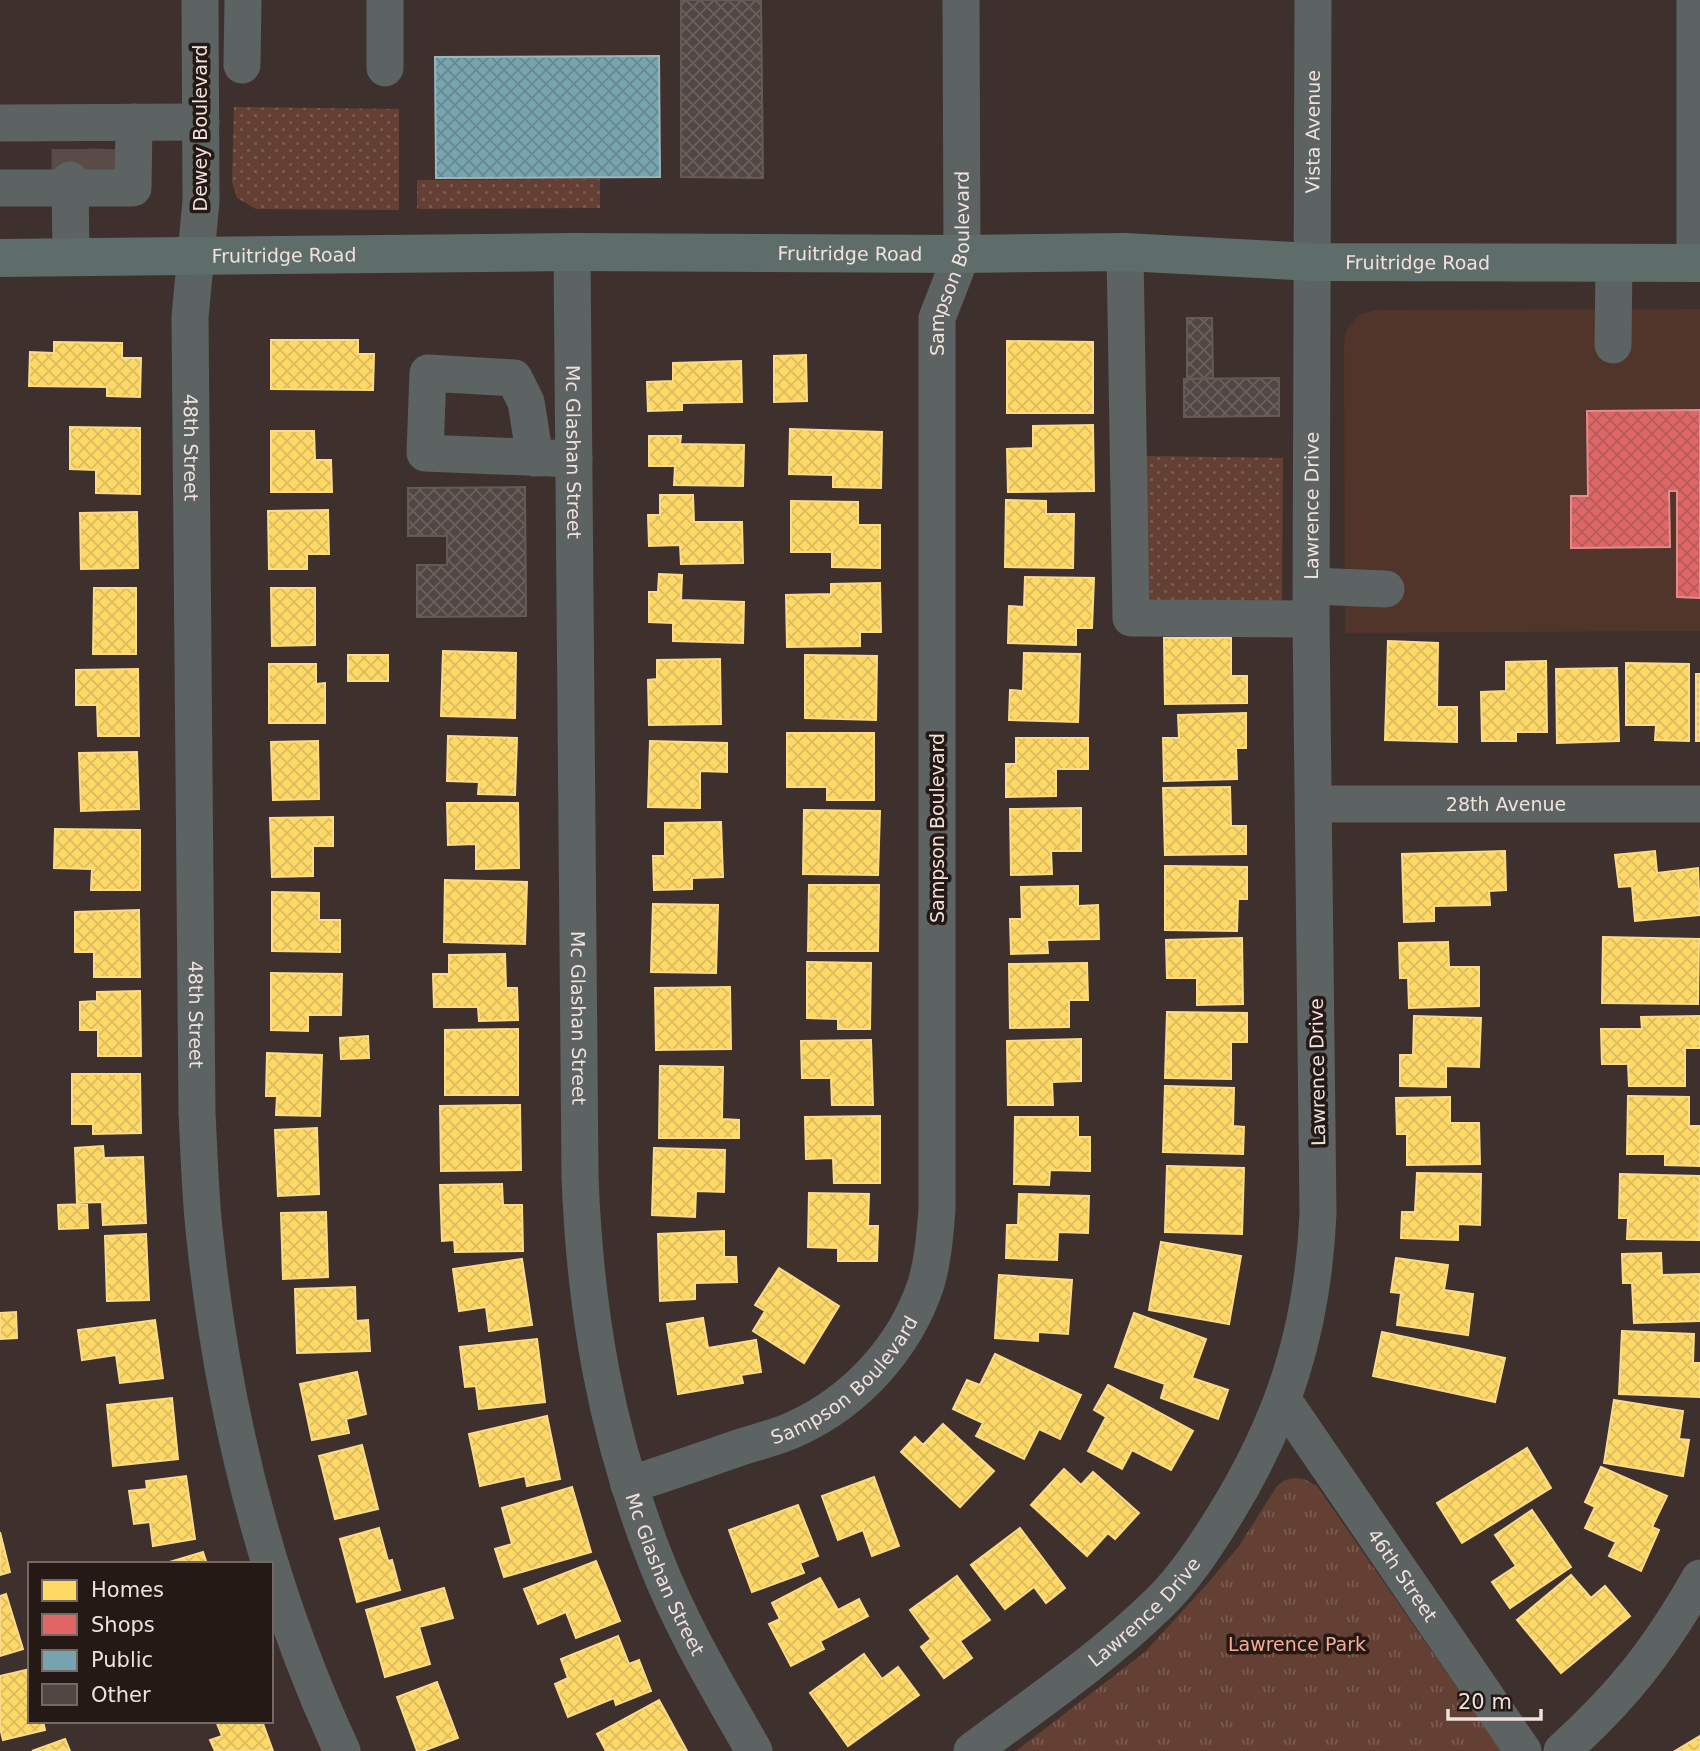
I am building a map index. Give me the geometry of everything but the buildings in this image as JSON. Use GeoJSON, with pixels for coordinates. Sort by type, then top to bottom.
{"type":"FeatureCollection","features":[{"type":"Feature","properties":{"kind":"main road","name":"Fruitridge Road"},"geometry":{"type":"LineString","coordinates":[[0,258],[572,252],[1125,252],[1313,262],[1697,263]]}},
{"type":"Feature","properties":{"kind":"street","name":"Dewey Boulevard"},"geometry":{"type":"LineString","coordinates":[[196,256],[201,201],[200,0]]}},
{"type":"Feature","properties":{"kind":"street"},"geometry":{"type":"LineString","coordinates":[[242,65],[243,0]]}},
{"type":"Feature","properties":{"kind":"street"},"geometry":{"type":"LineString","coordinates":[[385,68],[386,0]]}},
{"type":"Feature","properties":{"kind":"street","name":"Sampson Boulevard"},"geometry":{"type":"LineString","coordinates":[[629,1485],[796,1429],[832,1409],[864,1382],[892,1351],[926,1284],[937,1210],[937,318],[962,254],[961,0]]}},
{"type":"Feature","properties":{"kind":"street","name":"Vista Avenue"},"geometry":{"type":"LineString","coordinates":[[1312,0],[1313,262]]}},
{"type":"Feature","properties":{"kind":"street"},"geometry":{"type":"LineString","coordinates":[[1695,0],[1697,263]]}},
{"type":"Feature","properties":{"kind":"street"},"geometry":{"type":"LineString","coordinates":[[0,188],[79,157],[201,122]]}},
{"type":"Feature","properties":{"kind":"street"},"geometry":{"type":"LineString","coordinates":[[0,123],[79,157]]}},
{"type":"Feature","properties":{"kind":"street"},"geometry":{"type":"LineString","coordinates":[[71,257],[79,157]]}},
{"type":"Feature","properties":{"kind":"street","name":"Mc Glashan Street"},"geometry":{"type":"LineString","coordinates":[[572,252],[580,1162],[583,1250],[589,1305],[605,1396],[629,1485],[656,1563],[696,1650],[754,1751]]}},
{"type":"Feature","properties":{"kind":"street"},"geometry":{"type":"LineString","coordinates":[[1125,252],[1131,618],[1312,603],[1386,589]]}},
{"type":"Feature","properties":{"kind":"street","name":"48th Street"},"geometry":{"type":"LineString","coordinates":[[196,256],[190,331],[197,1113],[204,1229],[219,1344],[256,1516],[271,1562]]}},
{"type":"Feature","properties":{"kind":"street","name":"Lawrence Drive"},"geometry":{"type":"LineString","coordinates":[[972,1751],[1101,1655],[1161,1602],[1205,1548],[1241,1489],[1272,1427],[1307,1322],[1317,1253],[1318,1213],[1312,603],[1313,262]]}},
{"type":"Feature","properties":{"kind":"street"},"geometry":{"type":"LineString","coordinates":[[1613,345],[1614,263]]}},
{"type":"Feature","properties":{"kind":"street"},"geometry":{"type":"LineString","coordinates":[[535,458],[574,459]]}},
{"type":"Feature","properties":{"kind":"street","name":"28th Avenue"},"geometry":{"type":"LineString","coordinates":[[1314,804],[1700,804]]}},
{"type":"Feature","properties":{"kind":"street","name":"46th Street"},"geometry":{"type":"LineString","coordinates":[[1283,1400],[1523,1751]]}},
{"type":"Feature","properties":{"kind":"street","name":"48th Street"},"geometry":{"type":"LineString","coordinates":[[273,1569],[288,1616],[342,1751]]}},
{"type":"Feature","properties":{"kind":"street"},"geometry":{"type":"LineString","coordinates":[[1562,1751],[1600,1717],[1638,1674],[1672,1628],[1700,1578]]}},
{"type":"Feature","properties":{"kind":"shaded area"},"geometry":{"type":"Polygon","coordinates":[[[1700,309],[1700,631],[1345,633],[1344,346],[1346,331],[1355,319],[1361,314],[1376,310],[1700,309]]]}},
{"type":"Feature","properties":{"kind":"green space"},"geometry":{"type":"Polygon","coordinates":[[[234,107],[399,109],[399,210],[256,209],[237,198],[232,182],[234,107]]]}},
{"type":"Feature","properties":{"kind":"green space"},"geometry":{"type":"Polygon","coordinates":[[[600,179],[600,208],[417,209],[417,180],[600,179]]]}},
{"type":"Feature","properties":{"kind":"green space"},"geometry":{"type":"Polygon","coordinates":[[[1143,456],[1283,458],[1282,605],[1142,604],[1143,456]]]}},
{"type":"Feature","properties":{"kind":"green space","name":"Lawrence Park"},"geometry":{"type":"Polygon","coordinates":[[[1294,1478],[1304,1479],[1317,1486],[1501,1751],[1016,1751],[1145,1652],[1239,1546],[1277,1486],[1294,1478]]]}},
{"type":"Feature","properties":{"kind":"tunnel"},"geometry":{"type":"LineString","coordinates":[[70,149],[70,180]]}},
{"type":"Feature","properties":{"kind":"tunnel"},"geometry":{"type":"LineString","coordinates":[[106,179],[107,149]]}}]}
